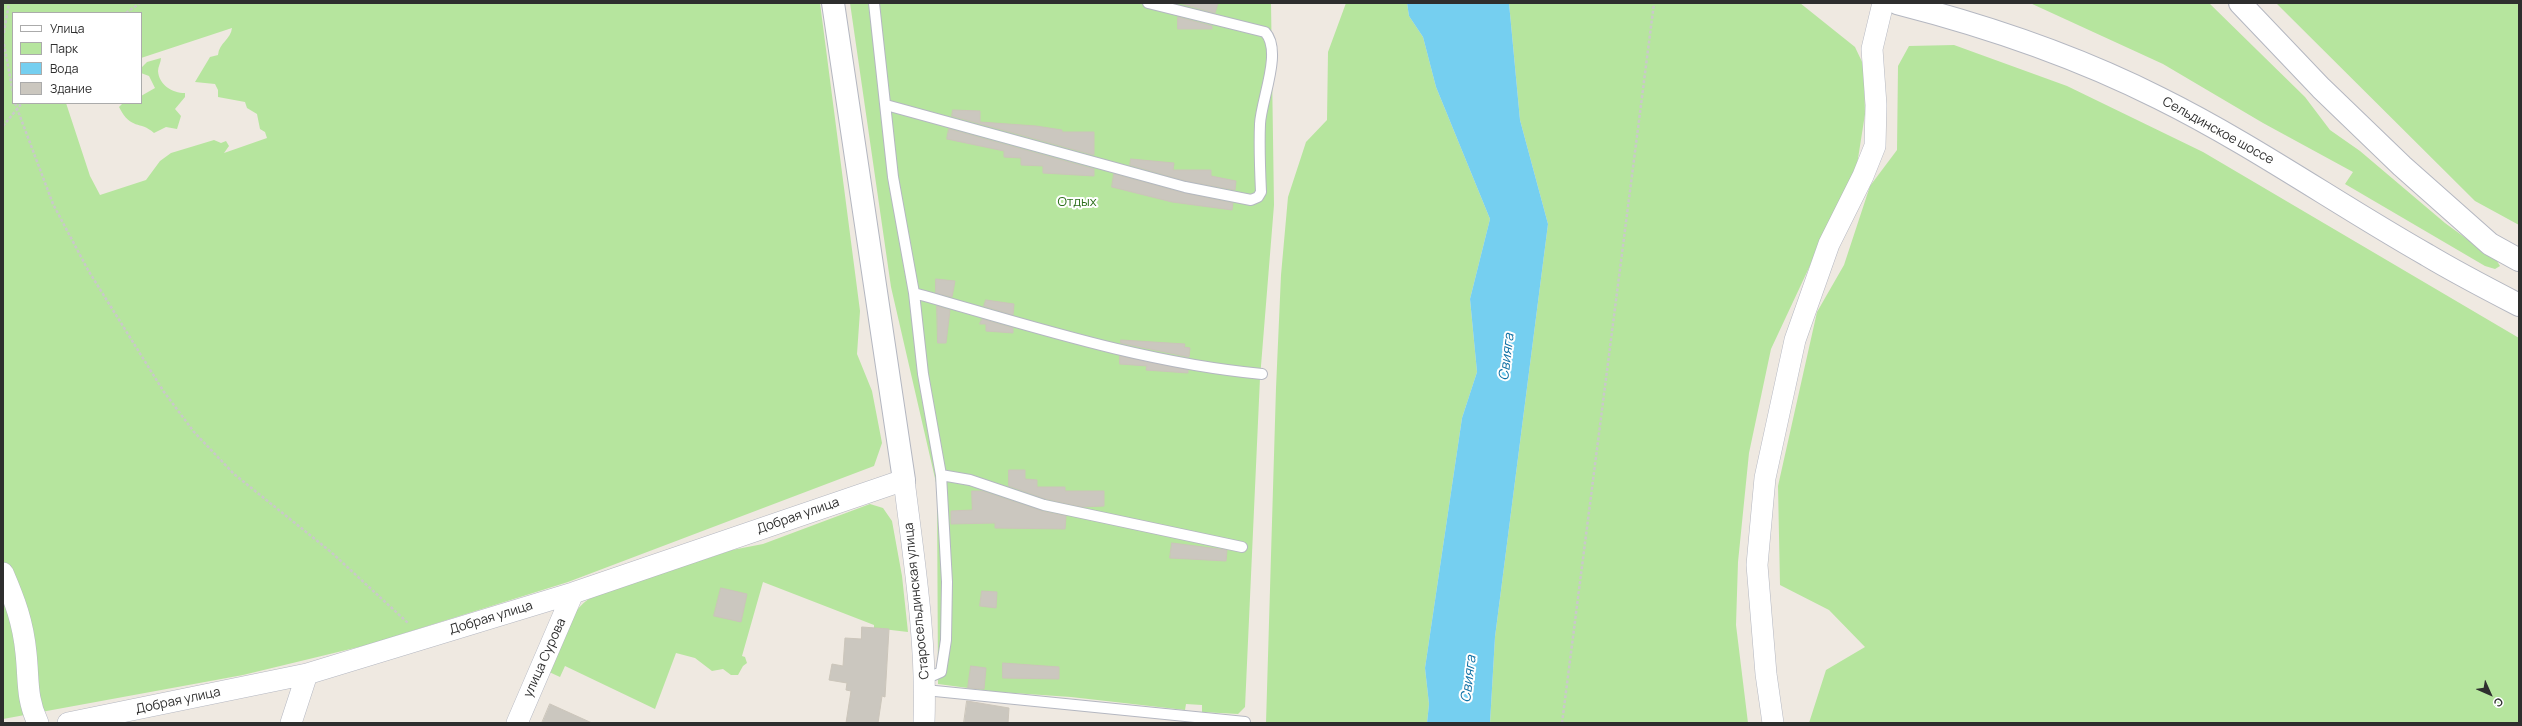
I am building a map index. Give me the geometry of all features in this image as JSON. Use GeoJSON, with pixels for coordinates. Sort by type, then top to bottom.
{"type":"FeatureCollection","features":[{"type":"Feature","properties":{"kind":"main road"},"geometry":{"type":"LineString","coordinates":[[833,3],[904,480]]}},
{"type":"Feature","properties":{"kind":"main road","name":"Сельдинское шоссе"},"geometry":{"type":"LineString","coordinates":[[1897,3],[1977,24],[2059,54],[2160,98],[2299,177],[2426,255],[2519,305]]}},
{"type":"Feature","properties":{"kind":"main road"},"geometry":{"type":"LineString","coordinates":[[2240,3],[2321,88],[2402,166],[2519,270]]}},
{"type":"Feature","properties":{"kind":"main road"},"geometry":{"type":"LineString","coordinates":[[2490,244],[2519,260]]}},
{"type":"Feature","properties":{"kind":"street"},"geometry":{"type":"LineString","coordinates":[[1773,723],[1766,674],[1757,564],[1765,478],[1795,340],[1829,244],[1863,176],[1875,146],[1876,105],[1872,48],[1883,3]]}},
{"type":"Feature","properties":{"kind":"street","name":"Добрая улица"},"geometry":{"type":"LineString","coordinates":[[68,723],[90,721],[307,674],[573,593],[904,480]]}},
{"type":"Feature","properties":{"kind":"street","name":"Старосельдинская улица"},"geometry":{"type":"LineString","coordinates":[[904,480],[921,614],[925,684],[924,723]]}},
{"type":"Feature","properties":{"kind":"street"},"geometry":{"type":"LineString","coordinates":[[3,573],[19,609],[26,653],[29,705],[38,723]]}},
{"type":"Feature","properties":{"kind":"street","name":"улица Сурова"},"geometry":{"type":"LineString","coordinates":[[517,723],[573,593]]}},
{"type":"Feature","properties":{"kind":"street"},"geometry":{"type":"LineString","coordinates":[[291,723],[307,674]]}},
{"type":"Feature","properties":{"kind":"lane"},"geometry":{"type":"LineString","coordinates":[[874,3],[893,176],[914,293],[923,374],[941,476],[946,582],[946,640],[941,672],[925,684]]}},
{"type":"Feature","properties":{"kind":"lane"},"geometry":{"type":"LineString","coordinates":[[886,105],[1185,187],[1251,200],[1258,197],[1261,192],[1260,123],[1270,69],[1272,45],[1269,36],[1265,32],[1148,3]]}},
{"type":"Feature","properties":{"kind":"lane"},"geometry":{"type":"LineString","coordinates":[[914,293],[1103,345],[1219,370],[1262,374]]}},
{"type":"Feature","properties":{"kind":"lane"},"geometry":{"type":"LineString","coordinates":[[941,476],[970,480],[1044,505],[1242,547]]}},
{"type":"Feature","properties":{"kind":"lane"},"geometry":{"type":"LineString","coordinates":[[925,684],[1245,722]]}},
{"type":"Feature","properties":{"kind":"path"},"geometry":{"type":"LineString","coordinates":[[9,3],[3,39],[12,88]]}},
{"type":"Feature","properties":{"kind":"path"},"geometry":{"type":"LineString","coordinates":[[127,12],[140,3]]}},
{"type":"Feature","properties":{"kind":"path"},"geometry":{"type":"LineString","coordinates":[[1562,723],[1654,3]]}},
{"type":"Feature","properties":{"kind":"path"},"geometry":{"type":"LineString","coordinates":[[15,104],[53,204],[88,270],[164,392],[194,432],[234,474],[331,552],[425,638]]}},
{"type":"Feature","properties":{"kind":"path"},"geometry":{"type":"LineString","coordinates":[[3,126],[21,104]]}},
{"type":"Feature","properties":{"kind":"green space"},"geometry":{"type":"Polygon","coordinates":[[[3,3],[820,3],[860,311],[857,354],[872,391],[882,443],[874,466],[568,582],[367,645],[243,675],[3,719],[3,3]]]}},
{"type":"Feature","properties":{"kind":"green space","name":"Отдых"},"geometry":{"type":"Polygon","coordinates":[[[850,3],[1271,3],[1274,205],[1260,378],[1245,707],[1238,714],[1202,712],[1202,705],[1186,704],[1185,710],[1071,697],[998,692],[938,684],[937,487],[891,287],[850,3]]]}},
{"type":"Feature","properties":{"kind":"green space"},"geometry":{"type":"Polygon","coordinates":[[[1346,3],[1407,3],[1409,16],[1423,37],[1436,87],[1490,219],[1470,299],[1477,372],[1462,418],[1425,668],[1429,704],[1427,723],[1266,723],[1276,388],[1281,275],[1288,197],[1306,142],[1327,120],[1328,52],[1346,3]]]}},
{"type":"Feature","properties":{"kind":"green space"},"geometry":{"type":"Polygon","coordinates":[[[1509,3],[1800,3],[1855,47],[1864,66],[1865,114],[1857,165],[1771,349],[1749,453],[1738,562],[1736,625],[1748,723],[1490,723],[1495,637],[1548,224],[1520,120],[1509,3]]]}},
{"type":"Feature","properties":{"kind":"green space"},"geometry":{"type":"Polygon","coordinates":[[[2030,3],[2209,3],[2305,97],[2330,130],[2360,151],[2445,223],[2497,261],[2500,266],[2495,269],[2485,266],[2345,184],[2353,172],[2263,123],[2163,64],[2030,3]]]}},
{"type":"Feature","properties":{"kind":"green space"},"geometry":{"type":"Polygon","coordinates":[[[2276,3],[2519,3],[2519,225],[2475,201],[2276,3]]]}},
{"type":"Feature","properties":{"kind":"green space"},"geometry":{"type":"Polygon","coordinates":[[[1954,45],[2067,86],[2203,152],[2519,338],[2519,723],[1809,723],[1826,670],[1865,647],[1829,610],[1780,585],[1778,486],[1817,312],[1844,265],[1870,186],[1897,150],[1898,66],[1909,46],[1954,45]]]}},
{"type":"Feature","properties":{"kind":"green space"},"geometry":{"type":"Polygon","coordinates":[[[161,58],[158,71],[161,80],[171,90],[185,93],[185,97],[175,109],[181,116],[177,129],[166,127],[154,133],[149,129],[132,122],[123,114],[119,107],[122,104],[142,104],[142,95],[155,88],[149,76],[142,73],[142,67],[147,62],[161,58]]]}},
{"type":"Feature","properties":{"kind":"green space"},"geometry":{"type":"Polygon","coordinates":[[[870,504],[883,508],[892,521],[902,576],[908,632],[874,628],[874,625],[763,582],[742,656],[745,657],[747,663],[743,666],[738,675],[731,675],[723,669],[712,671],[695,658],[676,653],[655,709],[565,666],[560,677],[547,671],[570,620],[576,611],[592,597],[732,550],[763,544],[870,504]]]}},
{"type":"Feature","properties":{"kind":"water","name":"Свияга"},"geometry":{"type":"Polygon","coordinates":[[[1407,3],[1509,3],[1520,120],[1548,224],[1495,637],[1490,723],[1427,723],[1429,704],[1425,668],[1462,418],[1477,372],[1470,299],[1490,219],[1436,87],[1423,37],[1409,16],[1407,3]]]}},
{"type":"Feature","properties":{"kind":"building"},"geometry":{"type":"Polygon","coordinates":[[[1180,3],[1218,3],[1215,13],[1180,3]]]}},
{"type":"Feature","properties":{"kind":"building"},"geometry":{"type":"Polygon","coordinates":[[[1178,17],[1212,26],[1212,29],[1178,29],[1178,17]]]}},
{"type":"Feature","properties":{"kind":"building"},"geometry":{"type":"Polygon","coordinates":[[[953,110],[980,111],[980,122],[1036,126],[1062,130],[1062,132],[1094,132],[1094,155],[952,116],[953,110]]]}},
{"type":"Feature","properties":{"kind":"building"},"geometry":{"type":"Polygon","coordinates":[[[949,129],[1094,169],[1094,176],[1043,173],[1043,166],[1021,165],[1021,158],[1004,157],[1004,151],[947,139],[949,129]]]}},
{"type":"Feature","properties":{"kind":"building"},"geometry":{"type":"Polygon","coordinates":[[[1131,159],[1174,163],[1173,170],[1211,170],[1211,176],[1236,181],[1235,190],[1186,181],[1130,165],[1131,159]]]}},
{"type":"Feature","properties":{"kind":"building"},"geometry":{"type":"Polygon","coordinates":[[[1114,174],[1184,193],[1233,203],[1232,210],[1172,202],[1112,187],[1114,174]]]}},
{"type":"Feature","properties":{"kind":"building"},"geometry":{"type":"Polygon","coordinates":[[[936,279],[955,281],[952,297],[936,293],[936,279]]]}},
{"type":"Feature","properties":{"kind":"building"},"geometry":{"type":"Polygon","coordinates":[[[986,300],[1014,304],[1013,315],[984,306],[986,300]]]}},
{"type":"Feature","properties":{"kind":"building"},"geometry":{"type":"Polygon","coordinates":[[[937,306],[950,310],[946,343],[938,343],[937,306]]]}},
{"type":"Feature","properties":{"kind":"building"},"geometry":{"type":"Polygon","coordinates":[[[982,319],[1013,328],[1013,333],[986,331],[986,324],[980,324],[982,319]]]}},
{"type":"Feature","properties":{"kind":"building"},"geometry":{"type":"Polygon","coordinates":[[[1121,340],[1185,344],[1184,347],[1190,348],[1189,357],[1121,343],[1121,340]]]}},
{"type":"Feature","properties":{"kind":"building"},"geometry":{"type":"Polygon","coordinates":[[[1120,356],[1188,370],[1188,373],[1146,370],[1147,366],[1120,364],[1120,356]]]}},
{"type":"Feature","properties":{"kind":"building"},"geometry":{"type":"Polygon","coordinates":[[[1009,470],[1025,470],[1025,479],[1037,480],[1037,487],[1065,487],[1065,491],[1104,491],[1104,506],[1083,507],[1046,499],[1009,486],[1009,470]]]}},
{"type":"Feature","properties":{"kind":"building"},"geometry":{"type":"Polygon","coordinates":[[[972,491],[982,491],[1042,511],[1066,516],[1065,529],[995,528],[995,523],[951,524],[951,511],[972,510],[972,491]]]}},
{"type":"Feature","properties":{"kind":"building"},"geometry":{"type":"Polygon","coordinates":[[[1172,543],[1227,550],[1226,561],[1170,558],[1172,543]]]}},
{"type":"Feature","properties":{"kind":"building"},"geometry":{"type":"Polygon","coordinates":[[[721,588],[747,594],[741,622],[714,616],[721,588]]]}},
{"type":"Feature","properties":{"kind":"building"},"geometry":{"type":"Polygon","coordinates":[[[982,591],[997,592],[996,608],[980,606],[982,591]]]}},
{"type":"Feature","properties":{"kind":"building"},"geometry":{"type":"Polygon","coordinates":[[[862,627],[889,629],[885,697],[882,696],[878,723],[846,723],[851,691],[846,690],[847,683],[829,680],[832,664],[843,666],[845,638],[861,639],[862,627]]]}},
{"type":"Feature","properties":{"kind":"building"},"geometry":{"type":"Polygon","coordinates":[[[1003,663],[1059,667],[1059,679],[1003,678],[1003,663]]]}},
{"type":"Feature","properties":{"kind":"building"},"geometry":{"type":"Polygon","coordinates":[[[971,666],[986,668],[984,689],[968,688],[971,666]]]}},
{"type":"Feature","properties":{"kind":"building"},"geometry":{"type":"Polygon","coordinates":[[[967,701],[1009,708],[1008,723],[964,723],[967,701]]]}},
{"type":"Feature","properties":{"kind":"building"},"geometry":{"type":"Polygon","coordinates":[[[550,704],[592,723],[542,723],[550,704]]]}}]}
